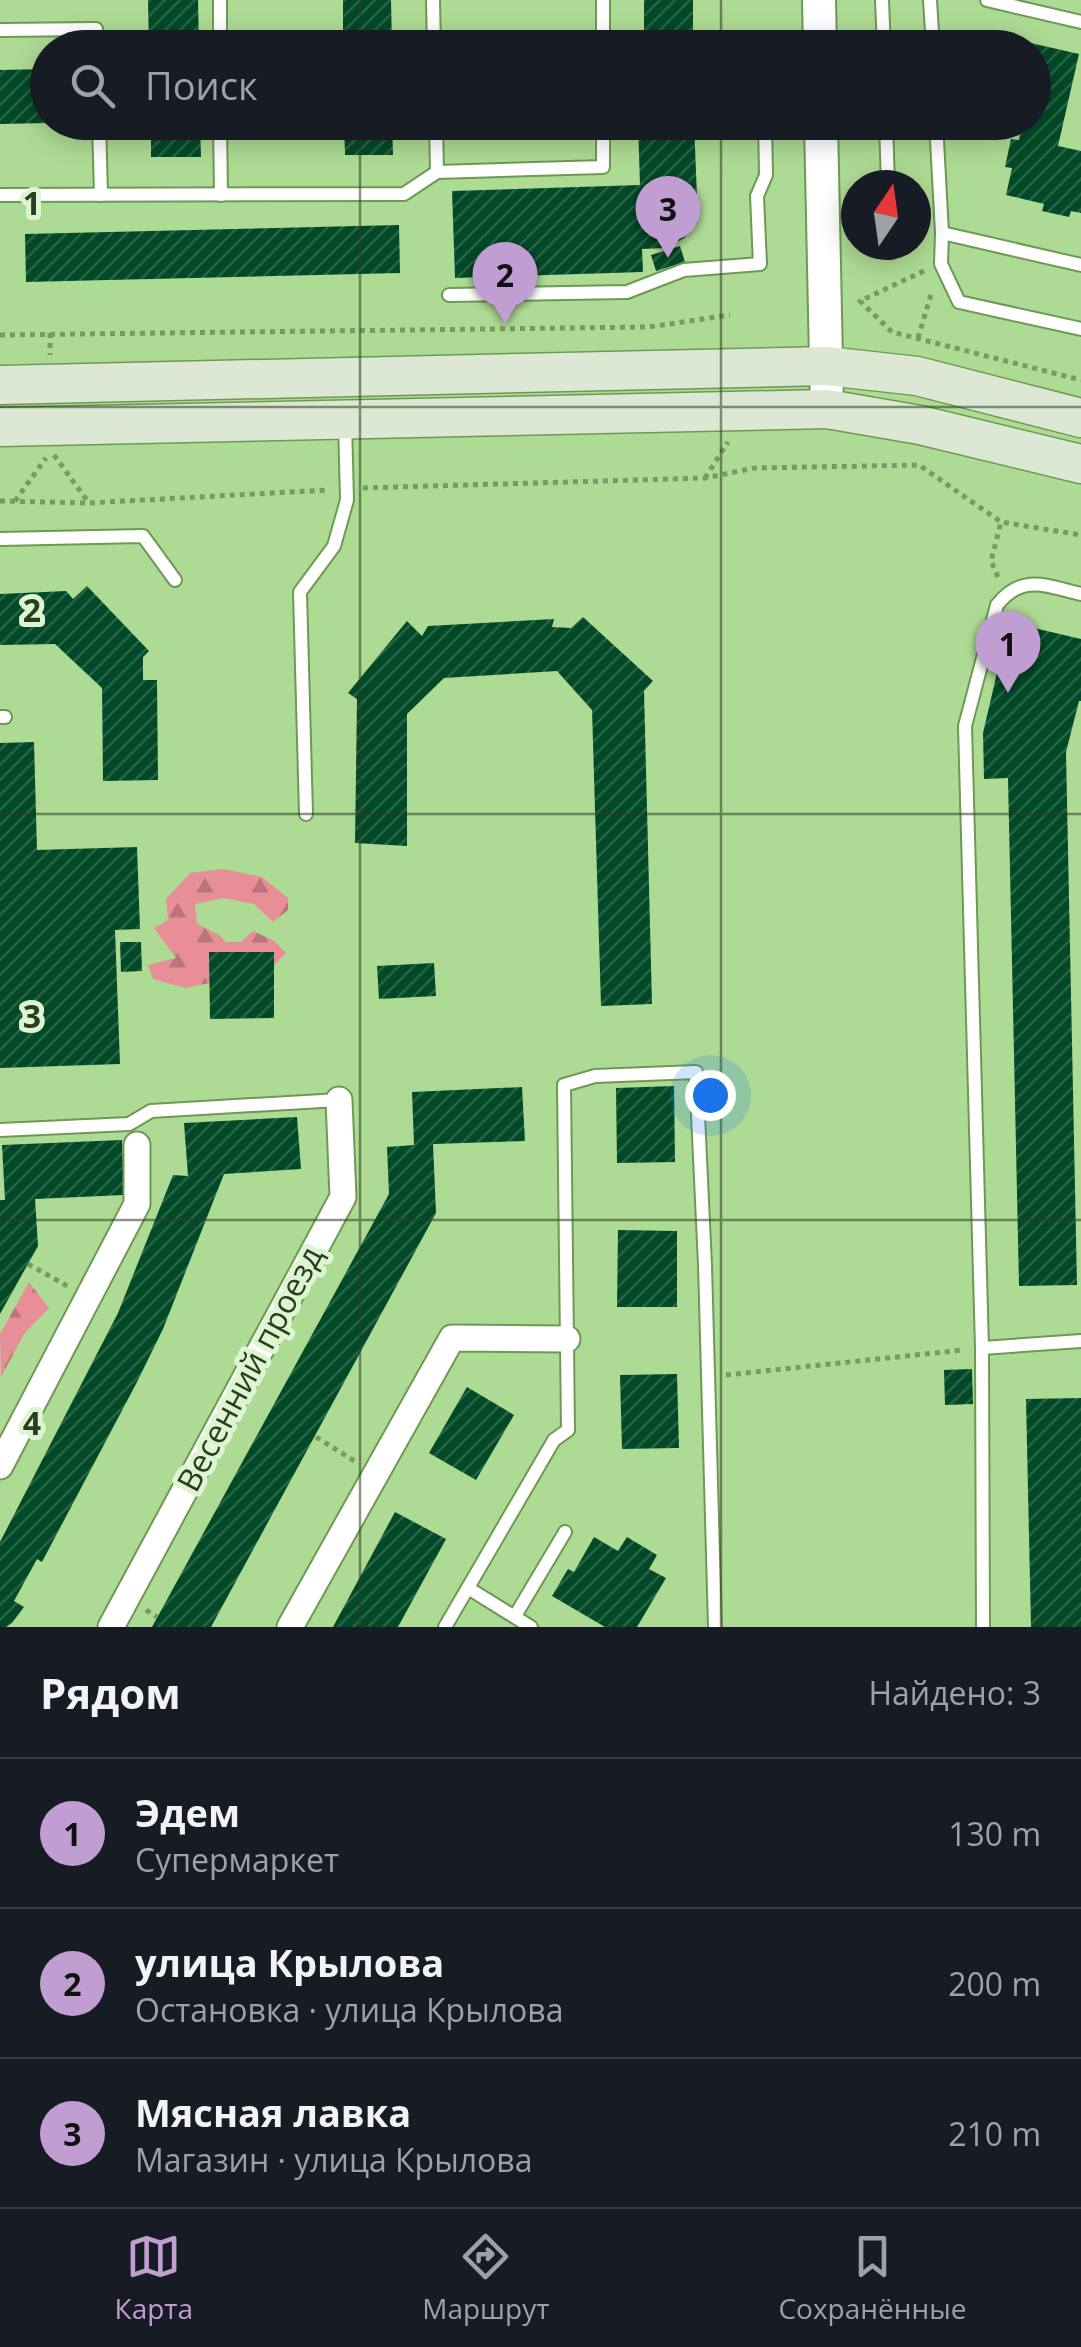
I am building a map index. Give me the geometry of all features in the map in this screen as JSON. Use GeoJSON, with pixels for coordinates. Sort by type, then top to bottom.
{"type":"FeatureCollection","features":[{"type":"Feature","properties":{"kind":"main road"},"geometry":{"type":"LineString","coordinates":[[0,386],[827,366],[917,376],[1081,418]]}},
{"type":"Feature","properties":{"kind":"main road"},"geometry":{"type":"LineString","coordinates":[[0,427],[827,409],[920,425],[1081,464]]}},
{"type":"Feature","properties":{"kind":"street"},"geometry":{"type":"LineString","coordinates":[[820,0],[820,30]]}},
{"type":"Feature","properties":{"kind":"street"},"geometry":{"type":"LineString","coordinates":[[821,140],[827,409]]}},
{"type":"Feature","properties":{"kind":"street","name":"Весенний проезд"},"geometry":{"type":"LineString","coordinates":[[111,1627],[343,1197],[339,1100]]}},
{"type":"Feature","properties":{"kind":"street"},"geometry":{"type":"LineString","coordinates":[[0,1466],[137,1204],[137,1145]]}},
{"type":"Feature","properties":{"kind":"street"},"geometry":{"type":"LineString","coordinates":[[290,1627],[452,1338],[567,1339]]}},
{"type":"Feature","properties":{"kind":"lane"},"geometry":{"type":"LineString","coordinates":[[220,0],[220,30]]}},
{"type":"Feature","properties":{"kind":"lane"},"geometry":{"type":"LineString","coordinates":[[433,0],[434,30]]}},
{"type":"Feature","properties":{"kind":"lane"},"geometry":{"type":"LineString","coordinates":[[603,0],[603,30]]}},
{"type":"Feature","properties":{"kind":"lane"},"geometry":{"type":"LineString","coordinates":[[882,0],[883,30]]}},
{"type":"Feature","properties":{"kind":"lane"},"geometry":{"type":"LineString","coordinates":[[930,0],[932,30]]}},
{"type":"Feature","properties":{"kind":"lane"},"geometry":{"type":"LineString","coordinates":[[987,0],[1081,22]]}},
{"type":"Feature","properties":{"kind":"lane"},"geometry":{"type":"LineString","coordinates":[[0,30],[96,30]]}},
{"type":"Feature","properties":{"kind":"lane"},"geometry":{"type":"LineString","coordinates":[[99,140],[101,195]]}},
{"type":"Feature","properties":{"kind":"lane"},"geometry":{"type":"LineString","coordinates":[[220,140],[221,195]]}},
{"type":"Feature","properties":{"kind":"lane"},"geometry":{"type":"LineString","coordinates":[[437,140],[438,172]]}},
{"type":"Feature","properties":{"kind":"lane"},"geometry":{"type":"LineString","coordinates":[[0,195],[404,194],[438,172],[603,167],[603,140]]}},
{"type":"Feature","properties":{"kind":"lane"},"geometry":{"type":"LineString","coordinates":[[450,295],[628,292],[684,270],[760,264],[757,196],[766,174],[765,140]]}},
{"type":"Feature","properties":{"kind":"lane"},"geometry":{"type":"LineString","coordinates":[[887,140],[888,170]]}},
{"type":"Feature","properties":{"kind":"lane"},"geometry":{"type":"LineString","coordinates":[[937,140],[941,264],[959,302],[1081,330]]}},
{"type":"Feature","properties":{"kind":"lane"},"geometry":{"type":"LineString","coordinates":[[942,233],[1081,265]]}},
{"type":"Feature","properties":{"kind":"lane"},"geometry":{"type":"LineString","coordinates":[[306,814],[300,592],[334,546],[347,500],[344,420]]}},
{"type":"Feature","properties":{"kind":"lane"},"geometry":{"type":"LineString","coordinates":[[0,539],[143,536],[175,580]]}},
{"type":"Feature","properties":{"kind":"lane"},"geometry":{"type":"LineString","coordinates":[[982,1627],[982,1348],[966,726],[997,605],[1017,587],[1030,584],[1081,594]]}},
{"type":"Feature","properties":{"kind":"lane"},"geometry":{"type":"LineString","coordinates":[[446,1627],[554,1440],[568,1430],[564,1085],[594,1076],[696,1072],[715,1627]]}},
{"type":"Feature","properties":{"kind":"lane"},"geometry":{"type":"LineString","coordinates":[[0,1130],[130,1124],[151,1111],[339,1100]]}},
{"type":"Feature","properties":{"kind":"lane"},"geometry":{"type":"LineString","coordinates":[[982,1348],[1081,1342]]}},
{"type":"Feature","properties":{"kind":"lane"},"geometry":{"type":"LineString","coordinates":[[515,1616],[566,1532]]}},
{"type":"Feature","properties":{"kind":"lane"},"geometry":{"type":"LineString","coordinates":[[468,1588],[531,1627]]}},
{"type":"Feature","properties":{"kind":"path"},"geometry":{"type":"LineString","coordinates":[[918,339],[941,264]]}},
{"type":"Feature","properties":{"kind":"path"},"geometry":{"type":"LineString","coordinates":[[941,264],[860,300],[892,332],[1081,380]]}},
{"type":"Feature","properties":{"kind":"path"},"geometry":{"type":"LineString","coordinates":[[0,335],[648,327],[730,315]]}},
{"type":"Feature","properties":{"kind":"path"},"geometry":{"type":"LineString","coordinates":[[705,478],[733,434]]}},
{"type":"Feature","properties":{"kind":"path"},"geometry":{"type":"LineString","coordinates":[[15,501],[51,451],[88,503]]}},
{"type":"Feature","properties":{"kind":"path"},"geometry":{"type":"LineString","coordinates":[[0,501],[88,503],[346,489],[705,478],[755,468],[919,464],[1001,522],[1081,535]]}},
{"type":"Feature","properties":{"kind":"path"},"geometry":{"type":"LineString","coordinates":[[992,561],[1001,522]]}},
{"type":"Feature","properties":{"kind":"path"},"geometry":{"type":"LineString","coordinates":[[28,1264],[88,1298]]}},
{"type":"Feature","properties":{"kind":"path"},"geometry":{"type":"LineString","coordinates":[[708,1378],[982,1348]]}},
{"type":"Feature","properties":{"kind":"path"},"geometry":{"type":"LineString","coordinates":[[316,1437],[376,1474]]}},
{"type":"Feature","properties":{"kind":"green space"},"geometry":{"type":"Polygon","coordinates":[[[223,869],[262,877],[288,898],[288,910],[273,922],[254,904],[223,898],[195,904],[197,924],[226,942],[241,942],[253,931],[273,940],[286,953],[273,966],[273,952],[210,952],[210,983],[185,988],[153,979],[148,965],[176,958],[154,928],[168,920],[166,899],[190,873],[223,869]]]}},
{"type":"Feature","properties":{"kind":"green space"},"geometry":{"type":"Polygon","coordinates":[[[29,1282],[49,1308],[24,1334],[1,1377],[0,1334],[29,1282]]]}},
{"type":"Feature","properties":{"kind":"building"},"geometry":{"type":"Polygon","coordinates":[[[148,0],[198,0],[199,30],[149,30],[148,0]]]}},
{"type":"Feature","properties":{"kind":"building"},"geometry":{"type":"Polygon","coordinates":[[[343,0],[391,0],[392,30],[343,30],[343,0]]]}},
{"type":"Feature","properties":{"kind":"building"},"geometry":{"type":"Polygon","coordinates":[[[644,0],[693,0],[693,30],[644,30],[644,0]]]}},
{"type":"Feature","properties":{"kind":"building"},"geometry":{"type":"Polygon","coordinates":[[[1051,48],[1079,54],[1058,146],[1081,151],[1081,213],[1071,211],[1069,217],[1042,211],[1044,204],[1006,195],[1012,168],[1005,167],[1011,140],[1051,140],[1051,48]]]}},
{"type":"Feature","properties":{"kind":"building"},"geometry":{"type":"Polygon","coordinates":[[[30,69],[30,123],[0,124],[0,70],[30,69]]]}},
{"type":"Feature","properties":{"kind":"building"},"geometry":{"type":"Polygon","coordinates":[[[151,140],[201,140],[201,157],[151,157],[151,140]]]}},
{"type":"Feature","properties":{"kind":"building"},"geometry":{"type":"Polygon","coordinates":[[[345,140],[393,140],[393,155],[345,155],[345,140]]]}},
{"type":"Feature","properties":{"kind":"building"},"geometry":{"type":"Polygon","coordinates":[[[639,140],[695,140],[698,222],[684,238],[666,248],[642,249],[643,272],[455,278],[452,191],[640,185],[639,140]]]}},
{"type":"Feature","properties":{"kind":"building"},"geometry":{"type":"Polygon","coordinates":[[[399,225],[400,273],[26,282],[25,234],[399,225]]]}},
{"type":"Feature","properties":{"kind":"building"},"geometry":{"type":"Polygon","coordinates":[[[680,246],[685,262],[656,271],[651,255],[680,246]]]}},
{"type":"Feature","properties":{"kind":"building"},"geometry":{"type":"Polygon","coordinates":[[[87,586],[149,651],[143,657],[143,680],[157,680],[158,780],[103,781],[102,688],[55,644],[0,645],[0,594],[66,591],[73,599],[87,586]]]}},
{"type":"Feature","properties":{"kind":"building"},"geometry":{"type":"Polygon","coordinates":[[[583,617],[653,681],[644,691],[652,1004],[601,1006],[592,710],[557,671],[444,678],[407,714],[407,846],[355,843],[357,699],[348,693],[407,621],[422,636],[428,626],[554,619],[552,627],[571,628],[583,617]]]}},
{"type":"Feature","properties":{"kind":"building"},"geometry":{"type":"Polygon","coordinates":[[[1034,628],[1081,639],[1081,701],[1066,752],[1077,1285],[1019,1286],[1008,778],[984,779],[983,733],[1003,647],[1034,628]]]}},
{"type":"Feature","properties":{"kind":"building"},"geometry":{"type":"Polygon","coordinates":[[[34,742],[37,850],[137,847],[140,929],[115,930],[120,1064],[0,1068],[0,743],[34,742]]]}},
{"type":"Feature","properties":{"kind":"building"},"geometry":{"type":"Polygon","coordinates":[[[120,942],[141,942],[142,971],[121,972],[120,942]]]}},
{"type":"Feature","properties":{"kind":"building"},"geometry":{"type":"Polygon","coordinates":[[[209,952],[274,952],[274,1018],[210,1019],[209,952]]]}},
{"type":"Feature","properties":{"kind":"building"},"geometry":{"type":"Polygon","coordinates":[[[434,963],[436,996],[379,999],[377,966],[434,963]]]}},
{"type":"Feature","properties":{"kind":"building"},"geometry":{"type":"Polygon","coordinates":[[[674,1086],[675,1162],[617,1163],[616,1088],[674,1086]]]}},
{"type":"Feature","properties":{"kind":"building"},"geometry":{"type":"Polygon","coordinates":[[[522,1087],[525,1141],[433,1144],[436,1213],[211,1627],[152,1627],[389,1194],[387,1147],[414,1145],[412,1092],[522,1087]]]}},
{"type":"Feature","properties":{"kind":"building"},"geometry":{"type":"Polygon","coordinates":[[[297,1117],[301,1169],[224,1174],[163,1329],[137,1382],[42,1562],[37,1559],[14,1601],[24,1607],[12,1623],[0,1627],[0,1542],[118,1313],[173,1175],[188,1176],[184,1123],[297,1117]]]}},
{"type":"Feature","properties":{"kind":"building"},"geometry":{"type":"Polygon","coordinates":[[[122,1140],[124,1195],[35,1199],[38,1246],[0,1314],[0,1200],[5,1200],[2,1145],[122,1140]]]}},
{"type":"Feature","properties":{"kind":"building"},"geometry":{"type":"Polygon","coordinates":[[[618,1230],[677,1231],[677,1307],[617,1307],[618,1230]]]}},
{"type":"Feature","properties":{"kind":"building"},"geometry":{"type":"Polygon","coordinates":[[[972,1369],[973,1404],[945,1405],[944,1370],[972,1369]]]}},
{"type":"Feature","properties":{"kind":"building"},"geometry":{"type":"Polygon","coordinates":[[[677,1374],[679,1448],[622,1449],[620,1375],[677,1374]]]}},
{"type":"Feature","properties":{"kind":"building"},"geometry":{"type":"Polygon","coordinates":[[[467,1387],[514,1415],[476,1480],[429,1453],[467,1387]]]}},
{"type":"Feature","properties":{"kind":"building"},"geometry":{"type":"Polygon","coordinates":[[[1081,1398],[1081,1627],[1031,1627],[1026,1399],[1081,1398]]]}},
{"type":"Feature","properties":{"kind":"building"},"geometry":{"type":"Polygon","coordinates":[[[395,1512],[446,1539],[398,1627],[333,1627],[395,1512]]]}},
{"type":"Feature","properties":{"kind":"building"},"geometry":{"type":"Polygon","coordinates":[[[594,1537],[618,1551],[627,1537],[657,1555],[649,1569],[666,1578],[637,1627],[605,1627],[552,1596],[568,1569],[574,1572],[594,1537]]]}},
{"type":"Feature","properties":{"kind":"place","name":"Мясная лавка"},"geometry":{"type":"Point","coordinates":[668,258]}},
{"type":"Feature","properties":{"kind":"place","name":"улица Крылова"},"geometry":{"type":"Point","coordinates":[505,324]}},
{"type":"Feature","properties":{"kind":"place","name":"Эдем"},"geometry":{"type":"Point","coordinates":[1008,693]}}]}
